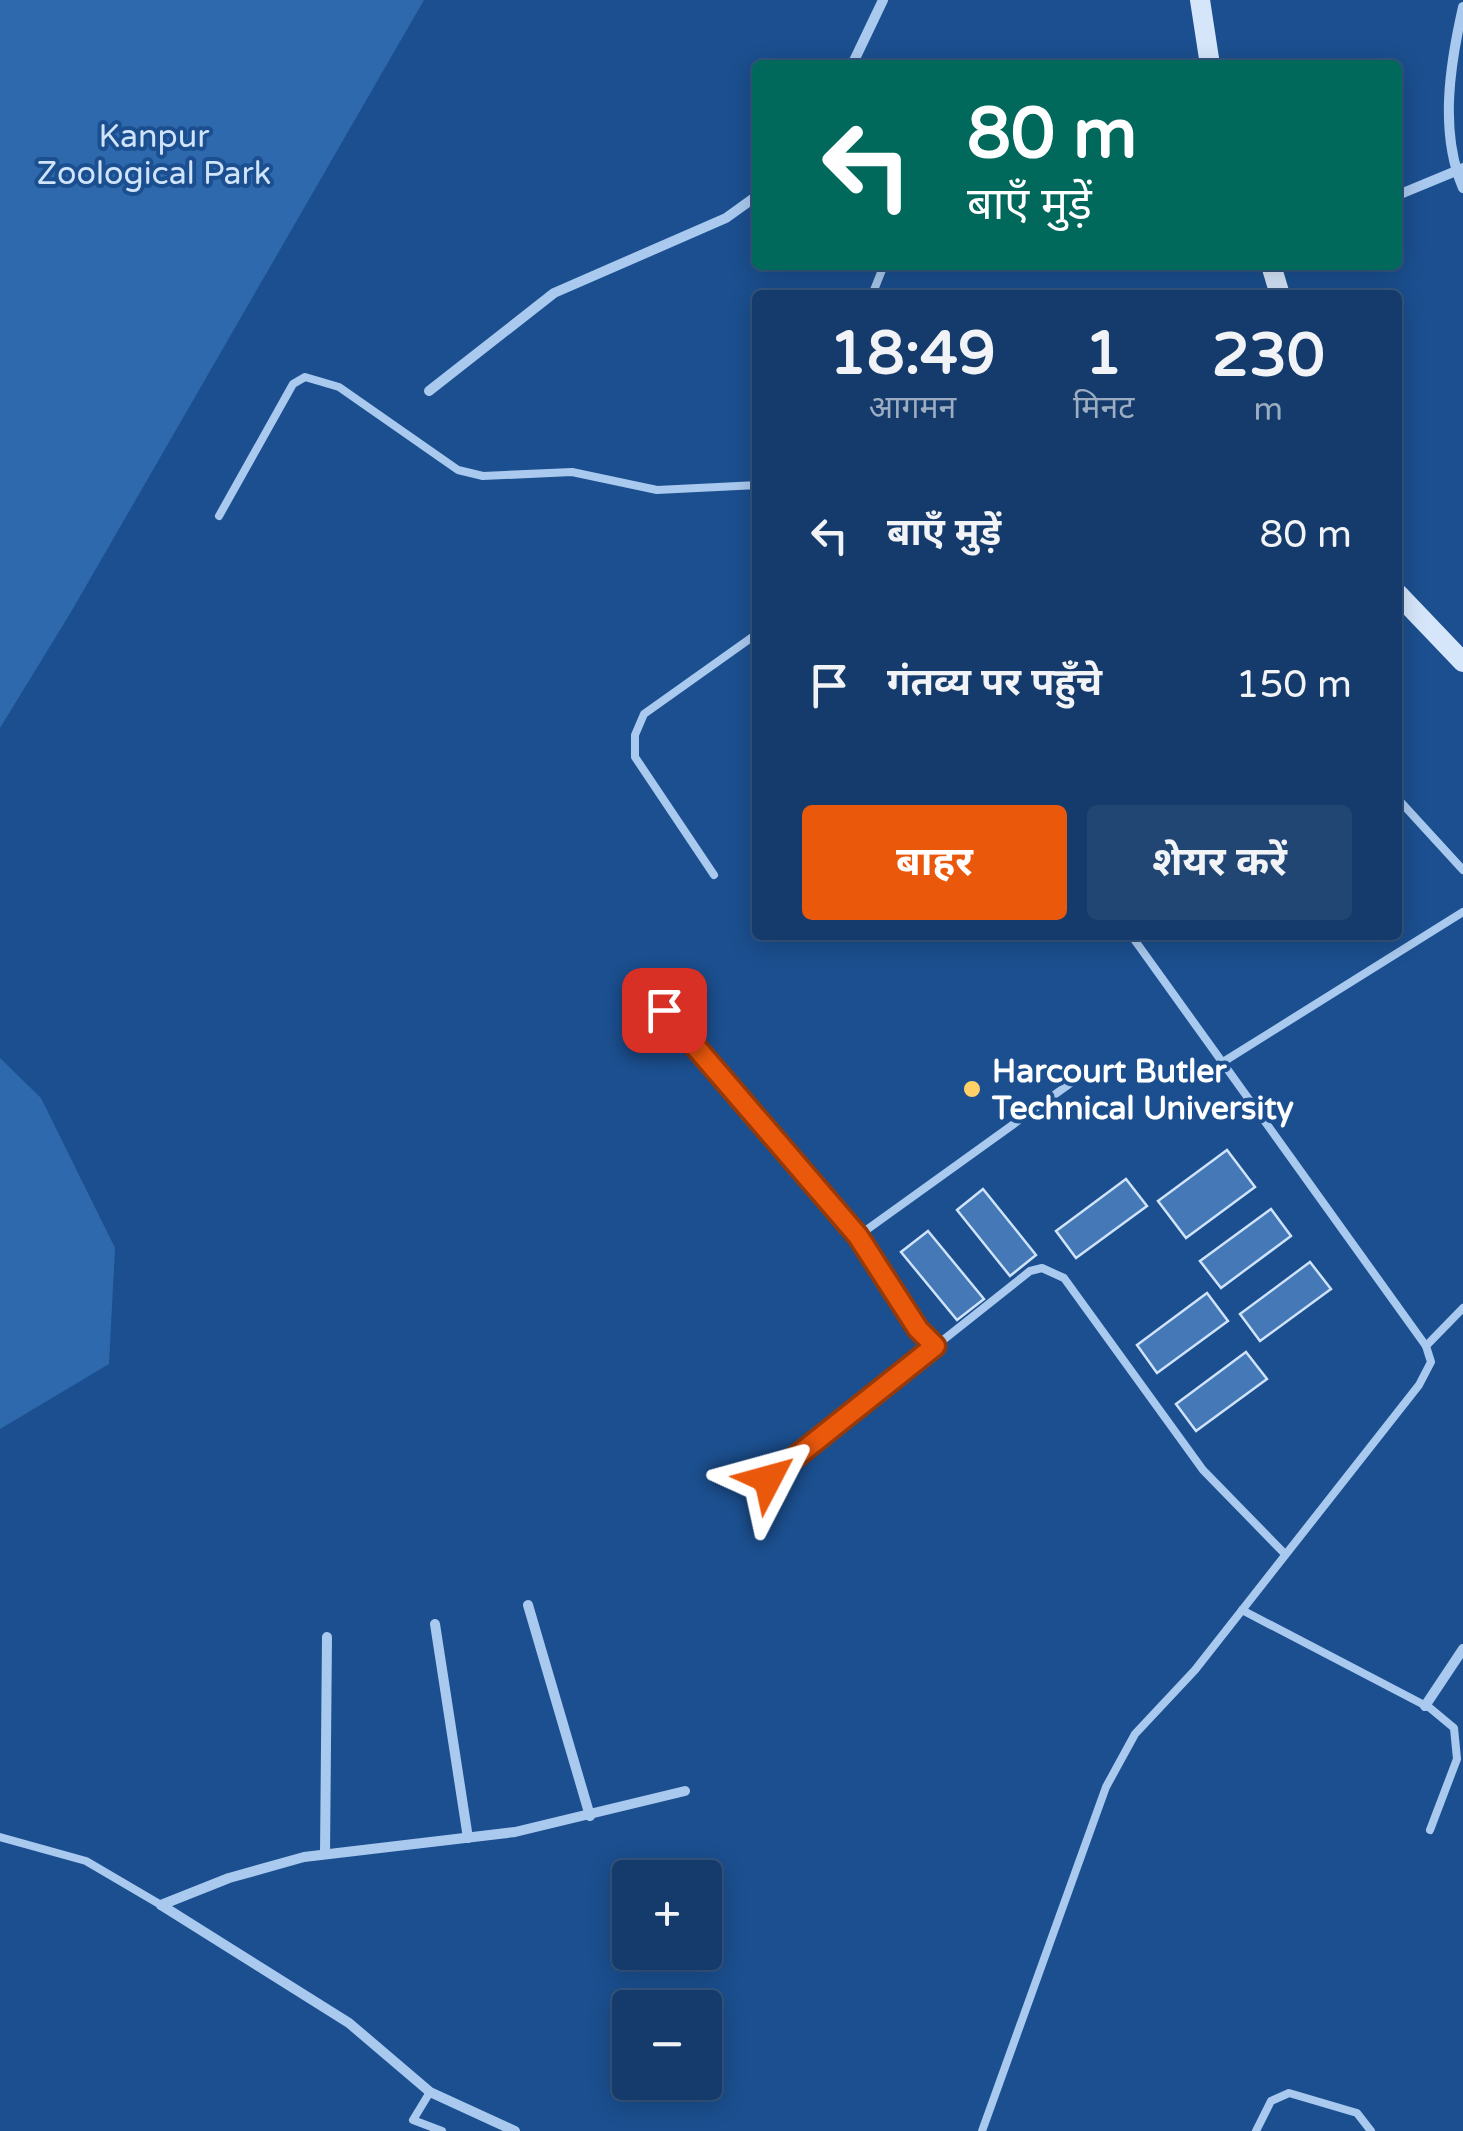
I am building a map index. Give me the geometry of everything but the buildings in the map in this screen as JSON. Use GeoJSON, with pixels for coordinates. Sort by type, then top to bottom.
{"type":"FeatureCollection","features":[{"type":"Feature","properties":{"kind":"street"},"geometry":{"type":"LineString","coordinates":[[854,60],[883,0]]}},
{"type":"Feature","properties":{"kind":"street"},"geometry":{"type":"LineString","coordinates":[[1200,0],[1209,60]]}},
{"type":"Feature","properties":{"kind":"street"},"geometry":{"type":"LineString","coordinates":[[1463,6],[1448,104],[1463,188]]}},
{"type":"Feature","properties":{"kind":"street"},"geometry":{"type":"LineString","coordinates":[[1402,193],[1459,169]]}},
{"type":"Feature","properties":{"kind":"street"},"geometry":{"type":"LineString","coordinates":[[429,390],[554,293],[726,218],[752,199]]}},
{"type":"Feature","properties":{"kind":"street"},"geometry":{"type":"LineString","coordinates":[[1402,598],[1463,662]]}},
{"type":"Feature","properties":{"kind":"street"},"geometry":{"type":"LineString","coordinates":[[528,1605],[590,1816]]}},
{"type":"Feature","properties":{"kind":"street"},"geometry":{"type":"LineString","coordinates":[[435,1624],[468,1838]]}},
{"type":"Feature","properties":{"kind":"street"},"geometry":{"type":"LineString","coordinates":[[326,1854],[327,1638]]}},
{"type":"Feature","properties":{"kind":"street"},"geometry":{"type":"LineString","coordinates":[[1424,1706],[1463,1649]]}},
{"type":"Feature","properties":{"kind":"street"},"geometry":{"type":"LineString","coordinates":[[161,1905],[229,1878],[326,1854],[468,1838],[590,1816],[686,1791]]}},
{"type":"Feature","properties":{"kind":"street"},"geometry":{"type":"LineString","coordinates":[[161,1905],[349,2022],[430,2092],[514,2131]]}},
{"type":"Feature","properties":{"kind":"lane"},"geometry":{"type":"LineString","coordinates":[[219,516],[292,384],[305,377],[340,387],[458,470],[484,476],[572,472],[657,490],[752,485]]}},
{"type":"Feature","properties":{"kind":"lane"},"geometry":{"type":"LineString","coordinates":[[714,875],[635,756],[635,735],[644,714],[752,637]]}},
{"type":"Feature","properties":{"kind":"lane"},"geometry":{"type":"LineString","coordinates":[[1402,804],[1463,870]]}},
{"type":"Feature","properties":{"kind":"lane"},"geometry":{"type":"LineString","coordinates":[[1223,1062],[1463,912]]}},
{"type":"Feature","properties":{"kind":"lane"},"geometry":{"type":"LineString","coordinates":[[982,2131],[1106,1787],[1135,1734],[1196,1670],[1419,1385],[1431,1362],[1426,1346],[1134,940]]}},
{"type":"Feature","properties":{"kind":"lane"},"geometry":{"type":"LineString","coordinates":[[640,981],[858,1236],[918,1329],[935,1346]]}},
{"type":"Feature","properties":{"kind":"lane"},"geometry":{"type":"LineString","coordinates":[[858,1236],[1075,1080]]}},
{"type":"Feature","properties":{"kind":"lane"},"geometry":{"type":"LineString","coordinates":[[768,1479],[1030,1272],[1056,1272],[1203,1470],[1284,1553]]}},
{"type":"Feature","properties":{"kind":"lane"},"geometry":{"type":"LineString","coordinates":[[1426,1346],[1463,1308]]}},
{"type":"Feature","properties":{"kind":"lane"},"geometry":{"type":"LineString","coordinates":[[1242,1610],[1424,1706],[1454,1728],[1457,1759],[1430,1830]]}},
{"type":"Feature","properties":{"kind":"lane"},"geometry":{"type":"LineString","coordinates":[[0,1837],[86,1861],[161,1905]]}},
{"type":"Feature","properties":{"kind":"lane"},"geometry":{"type":"LineString","coordinates":[[404,2131],[430,2092]]}},
{"type":"Feature","properties":{"kind":"lane"},"geometry":{"type":"LineString","coordinates":[[1256,2131],[1271,2101],[1289,2092],[1357,2113],[1371,2131]]}},
{"type":"Feature","properties":{"kind":"lane"},"geometry":{"type":"LineString","coordinates":[[413,2120],[442,2131]]}},
{"type":"Feature","properties":{"kind":"green space","name":"Kanpur Zoological Park"},"geometry":{"type":"Polygon","coordinates":[[[0,0],[424,0],[0,728],[0,0]]]}},
{"type":"Feature","properties":{"kind":"green space"},"geometry":{"type":"Polygon","coordinates":[[[0,1058],[41,1098],[115,1248],[109,1364],[0,1429],[0,1058]]]}},
{"type":"Feature","properties":{"kind":"place","name":"Harcourt Butler Technical University"},"geometry":{"type":"Point","coordinates":[972,1089]}},
{"type":"Feature","properties":{"kind":"route"},"geometry":{"type":"LineString","coordinates":[[664,1010],[858,1236],[918,1329],[935,1346],[768,1479]]}}]}
